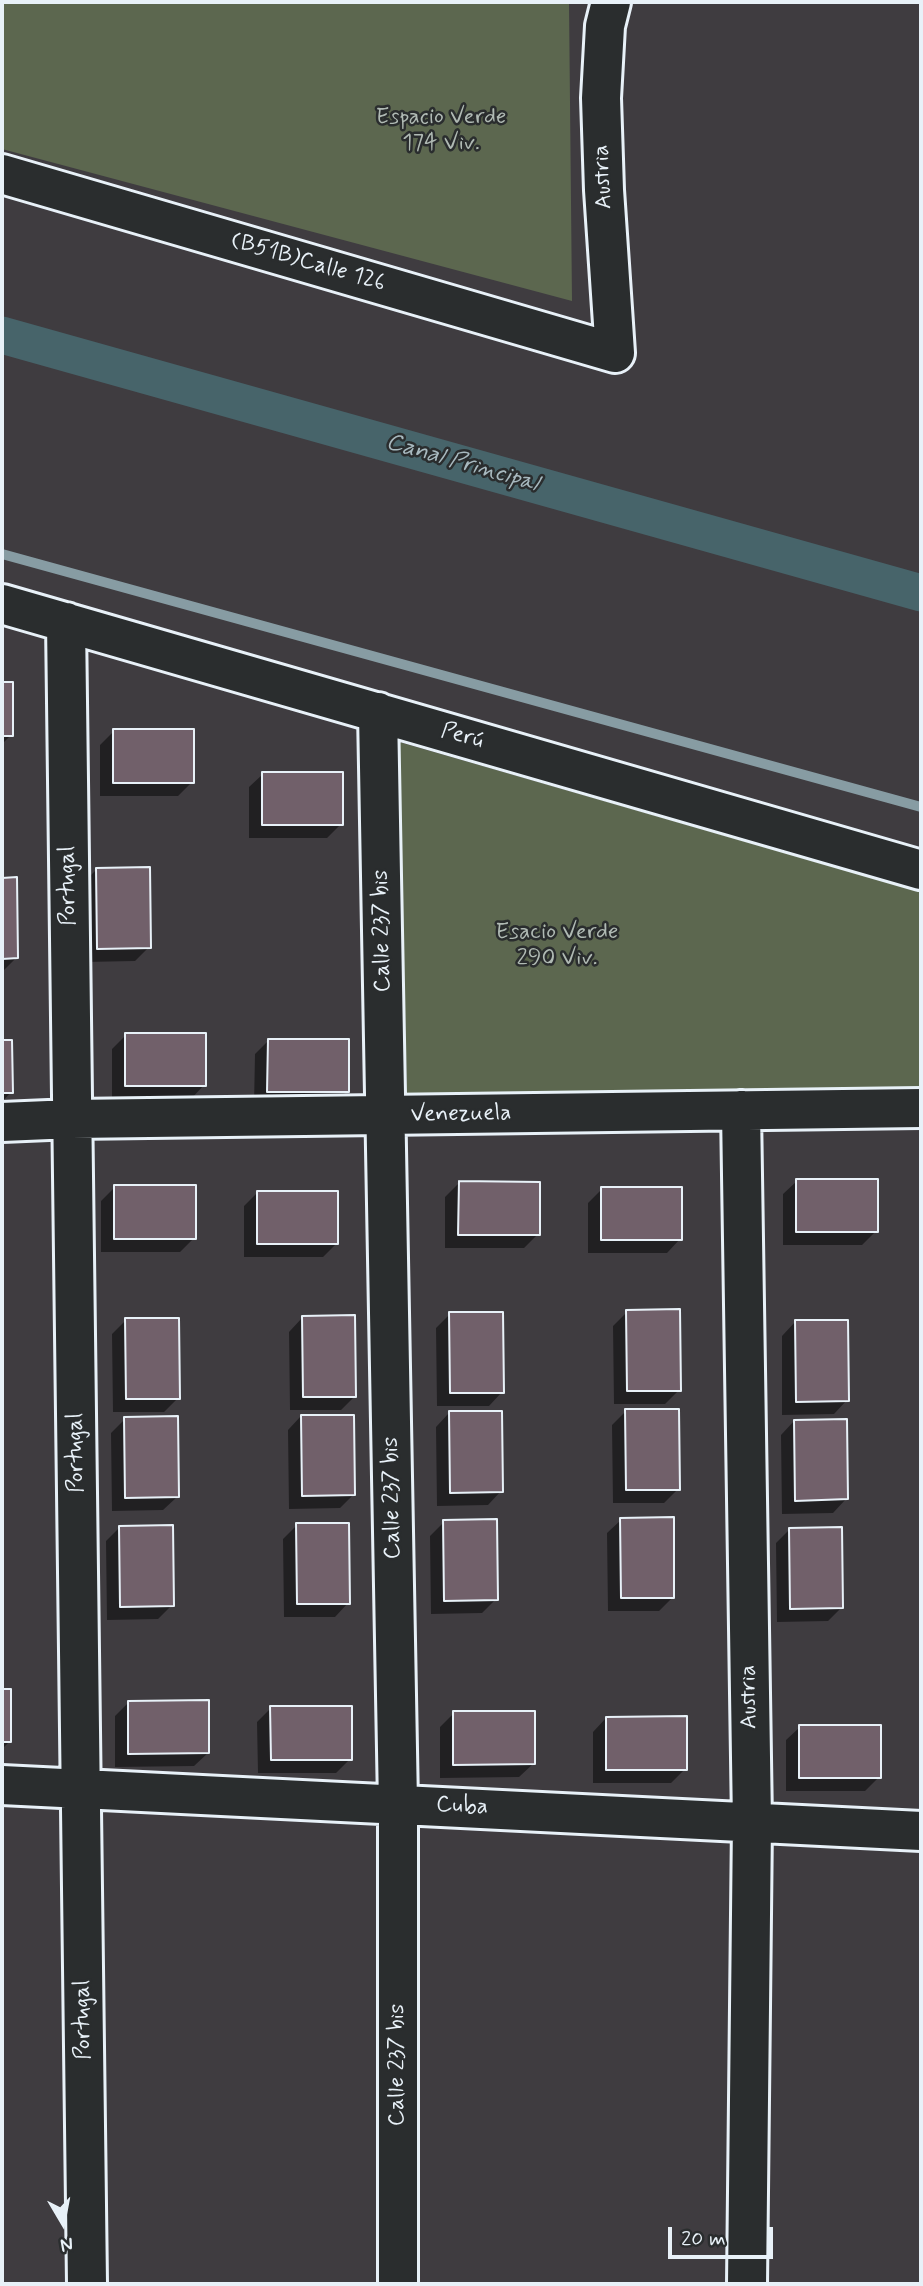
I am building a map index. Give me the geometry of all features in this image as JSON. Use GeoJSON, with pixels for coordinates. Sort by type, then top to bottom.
{"type":"FeatureCollection","features":[{"type":"Feature","properties":{"kind":"street","name":"Austria"},"geometry":{"type":"LineString","coordinates":[[611,2],[604,26],[601,98],[615,353]]}},
{"type":"Feature","properties":{"kind":"street","name":"(B51B)Calle 126"},"geometry":{"type":"LineString","coordinates":[[2,174],[615,353]]}},
{"type":"Feature","properties":{"kind":"street","name":"Perú"},"geometry":{"type":"LineString","coordinates":[[2,604],[921,870]]}},
{"type":"Feature","properties":{"kind":"street","name":"Portugal"},"geometry":{"type":"LineString","coordinates":[[66,622],[87,2284]]}},
{"type":"Feature","properties":{"kind":"street","name":"Calle 237 bis"},"geometry":{"type":"LineString","coordinates":[[378,712],[398,1804],[398,2284]]}},
{"type":"Feature","properties":{"kind":"street","name":"Venezuela"},"geometry":{"type":"LineString","coordinates":[[2,1122],[921,1108]]}},
{"type":"Feature","properties":{"kind":"street","name":"Austria"},"geometry":{"type":"LineString","coordinates":[[741,1110],[752,1822],[747,2284]]}},
{"type":"Feature","properties":{"kind":"street","name":"Cuba"},"geometry":{"type":"LineString","coordinates":[[2,1785],[921,1831]]}},
{"type":"Feature","properties":{"kind":"green space","name":"Espacio Verde 174 Viv."},"geometry":{"type":"Polygon","coordinates":[[[2,2],[569,2],[572,301],[2,149],[2,2]]]}},
{"type":"Feature","properties":{"kind":"green space","name":"Esacio Verde 290 Viv."},"geometry":{"type":"Polygon","coordinates":[[[399,742],[921,892],[921,1095],[407,1100],[399,742]]]}},
{"type":"Feature","properties":{"kind":"building"},"geometry":{"type":"Polygon","coordinates":[[[2,682],[13,682],[13,736],[2,736],[2,682]]]}},
{"type":"Feature","properties":{"kind":"building"},"geometry":{"type":"Polygon","coordinates":[[[113,729],[194,729],[194,783],[113,783],[113,729]]]}},
{"type":"Feature","properties":{"kind":"building"},"geometry":{"type":"Polygon","coordinates":[[[262,772],[343,772],[343,825],[262,825],[262,772]]]}},
{"type":"Feature","properties":{"kind":"building"},"geometry":{"type":"Polygon","coordinates":[[[150,867],[151,948],[97,949],[96,868],[150,867]]]}},
{"type":"Feature","properties":{"kind":"building"},"geometry":{"type":"Polygon","coordinates":[[[17,877],[18,958],[2,959],[2,878],[17,877]]]}},
{"type":"Feature","properties":{"kind":"building"},"geometry":{"type":"Polygon","coordinates":[[[125,1033],[206,1033],[206,1086],[125,1086],[125,1033]]]}},
{"type":"Feature","properties":{"kind":"building"},"geometry":{"type":"Polygon","coordinates":[[[268,1039],[349,1039],[349,1092],[267,1092],[268,1039]]]}},
{"type":"Feature","properties":{"kind":"building"},"geometry":{"type":"Polygon","coordinates":[[[2,1040],[12,1040],[13,1093],[2,1093],[2,1040]]]}},
{"type":"Feature","properties":{"kind":"building"},"geometry":{"type":"Polygon","coordinates":[[[796,1179],[878,1179],[878,1232],[796,1232],[796,1179]]]}},
{"type":"Feature","properties":{"kind":"building"},"geometry":{"type":"Polygon","coordinates":[[[459,1181],[540,1182],[540,1235],[458,1235],[459,1181]]]}},
{"type":"Feature","properties":{"kind":"building"},"geometry":{"type":"Polygon","coordinates":[[[114,1185],[196,1185],[196,1239],[114,1239],[114,1185]]]}},
{"type":"Feature","properties":{"kind":"building"},"geometry":{"type":"Polygon","coordinates":[[[601,1187],[682,1187],[682,1240],[601,1240],[601,1187]]]}},
{"type":"Feature","properties":{"kind":"building"},"geometry":{"type":"Polygon","coordinates":[[[257,1191],[338,1191],[338,1244],[257,1244],[257,1191]]]}},
{"type":"Feature","properties":{"kind":"building"},"geometry":{"type":"Polygon","coordinates":[[[680,1309],[681,1391],[627,1391],[626,1310],[680,1309]]]}},
{"type":"Feature","properties":{"kind":"building"},"geometry":{"type":"Polygon","coordinates":[[[449,1312],[503,1312],[504,1393],[450,1393],[449,1312]]]}},
{"type":"Feature","properties":{"kind":"building"},"geometry":{"type":"Polygon","coordinates":[[[355,1315],[356,1397],[303,1397],[302,1316],[355,1315]]]}},
{"type":"Feature","properties":{"kind":"building"},"geometry":{"type":"Polygon","coordinates":[[[125,1318],[179,1318],[180,1399],[126,1399],[125,1318]]]}},
{"type":"Feature","properties":{"kind":"building"},"geometry":{"type":"Polygon","coordinates":[[[795,1320],[848,1320],[849,1401],[796,1402],[795,1320]]]}},
{"type":"Feature","properties":{"kind":"building"},"geometry":{"type":"Polygon","coordinates":[[[625,1409],[679,1409],[680,1490],[626,1490],[625,1409]]]}},
{"type":"Feature","properties":{"kind":"building"},"geometry":{"type":"Polygon","coordinates":[[[449,1411],[502,1411],[503,1492],[450,1493],[449,1411]]]}},
{"type":"Feature","properties":{"kind":"building"},"geometry":{"type":"Polygon","coordinates":[[[301,1415],[354,1415],[355,1495],[302,1496],[301,1415]]]}},
{"type":"Feature","properties":{"kind":"building"},"geometry":{"type":"Polygon","coordinates":[[[178,1416],[179,1497],[125,1498],[124,1417],[178,1416]]]}},
{"type":"Feature","properties":{"kind":"building"},"geometry":{"type":"Polygon","coordinates":[[[847,1419],[848,1499],[795,1501],[794,1420],[847,1419]]]}},
{"type":"Feature","properties":{"kind":"building"},"geometry":{"type":"Polygon","coordinates":[[[674,1517],[674,1598],[621,1598],[620,1518],[674,1517]]]}},
{"type":"Feature","properties":{"kind":"building"},"geometry":{"type":"Polygon","coordinates":[[[497,1519],[498,1600],[444,1601],[443,1520],[497,1519]]]}},
{"type":"Feature","properties":{"kind":"building"},"geometry":{"type":"Polygon","coordinates":[[[296,1523],[349,1523],[350,1604],[297,1604],[296,1523]]]}},
{"type":"Feature","properties":{"kind":"building"},"geometry":{"type":"Polygon","coordinates":[[[173,1525],[174,1606],[120,1607],[119,1526],[173,1525]]]}},
{"type":"Feature","properties":{"kind":"building"},"geometry":{"type":"Polygon","coordinates":[[[842,1527],[843,1608],[790,1609],[789,1528],[842,1527]]]}},
{"type":"Feature","properties":{"kind":"building"},"geometry":{"type":"Polygon","coordinates":[[[2,1689],[11,1689],[11,1742],[2,1742],[2,1689]]]}},
{"type":"Feature","properties":{"kind":"building"},"geometry":{"type":"Polygon","coordinates":[[[209,1700],[209,1753],[128,1754],[128,1701],[209,1700]]]}},
{"type":"Feature","properties":{"kind":"building"},"geometry":{"type":"Polygon","coordinates":[[[270,1706],[352,1706],[352,1760],[271,1760],[270,1706]]]}},
{"type":"Feature","properties":{"kind":"building"},"geometry":{"type":"Polygon","coordinates":[[[453,1711],[535,1711],[535,1764],[453,1765],[453,1711]]]}},
{"type":"Feature","properties":{"kind":"building"},"geometry":{"type":"Polygon","coordinates":[[[687,1716],[687,1770],[606,1770],[606,1717],[687,1716]]]}},
{"type":"Feature","properties":{"kind":"building"},"geometry":{"type":"Polygon","coordinates":[[[799,1725],[881,1725],[881,1778],[799,1778],[799,1725]]]}},
{"type":"Feature","properties":{"kind":"waterway","name":"Canal Principal"},"geometry":{"type":"LineString","coordinates":[[2,335],[921,593]]}},
{"type":"Feature","properties":{"kind":"waterway"},"geometry":{"type":"LineString","coordinates":[[2,554],[921,807]]}}]}
